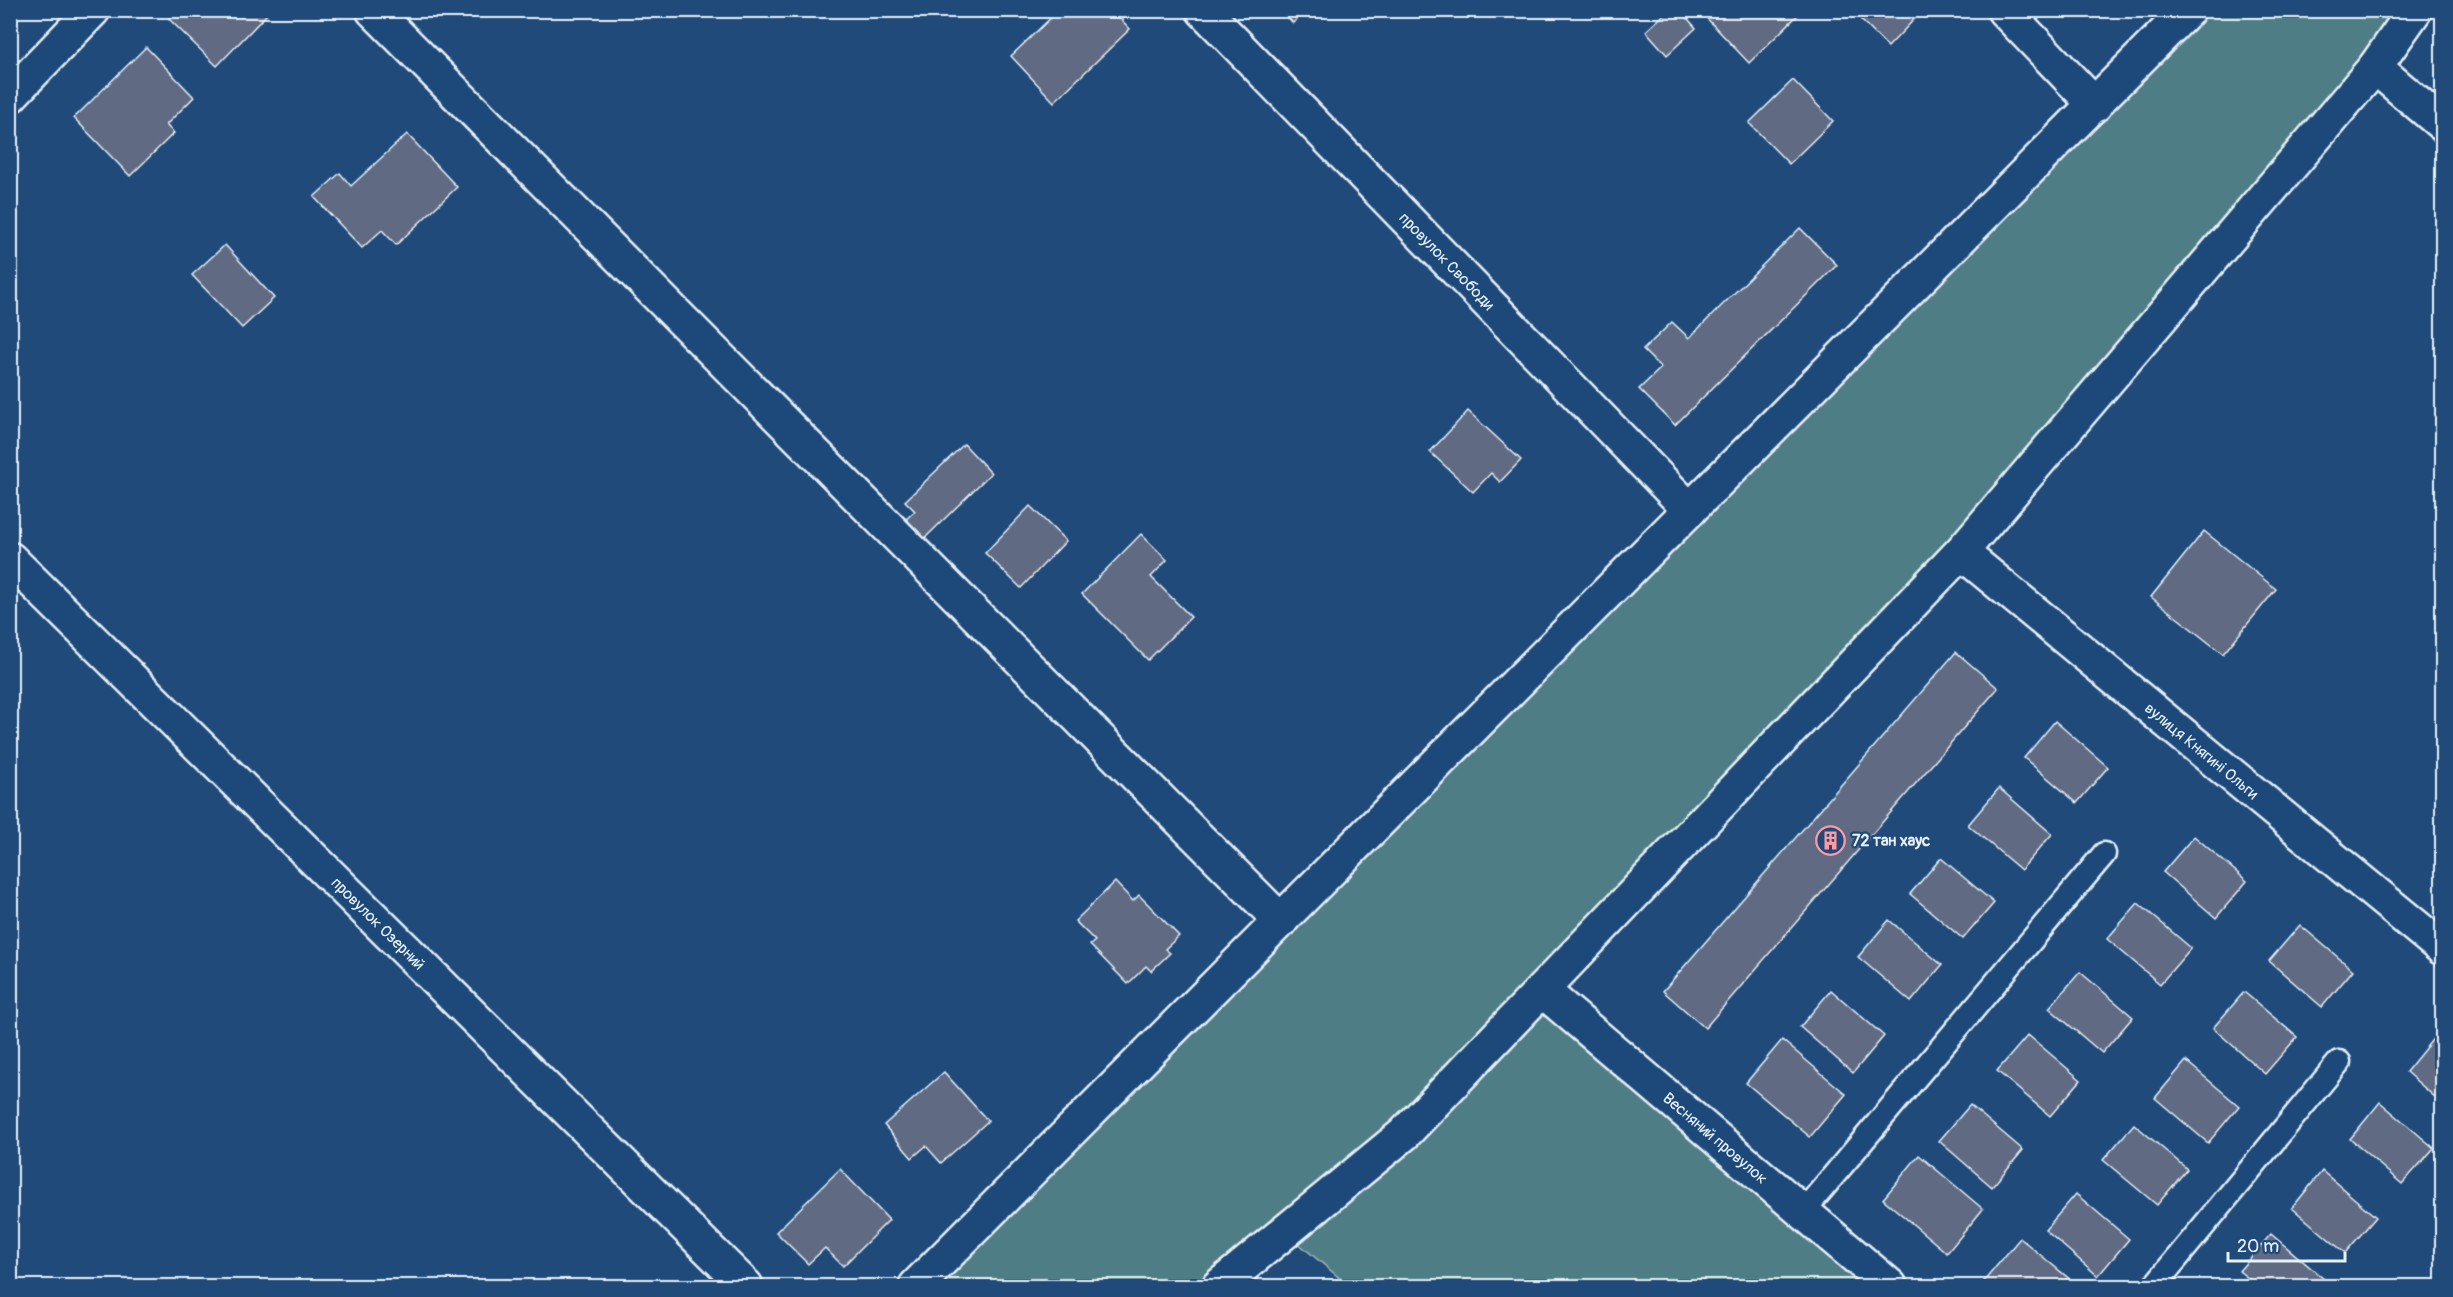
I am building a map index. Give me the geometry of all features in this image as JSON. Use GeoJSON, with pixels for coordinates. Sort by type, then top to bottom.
{"type":"FeatureCollection","features":[{"type":"Feature","properties":{"kind":"street"},"geometry":{"type":"LineString","coordinates":[[10,96],[93,10]]}},
{"type":"Feature","properties":{"kind":"street"},"geometry":{"type":"LineString","coordinates":[[373,10],[1281,921]]}},
{"type":"Feature","properties":{"kind":"street","name":"провулок Свободи"},"geometry":{"type":"LineString","coordinates":[[1203,10],[1690,510]]}},
{"type":"Feature","properties":{"kind":"street"},"geometry":{"type":"LineString","coordinates":[[2004,10],[2095,105]]}},
{"type":"Feature","properties":{"kind":"street"},"geometry":{"type":"LineString","coordinates":[[915,1287],[2188,10]]}},
{"type":"Feature","properties":{"kind":"street"},"geometry":{"type":"LineString","coordinates":[[1219,1287],[1404,1134],[1960,552],[2375,67],[2415,10]]}},
{"type":"Feature","properties":{"kind":"street"},"geometry":{"type":"LineString","coordinates":[[2375,67],[2442,124]]}},
{"type":"Feature","properties":{"kind":"street"},"geometry":{"type":"LineString","coordinates":[[1960,552],[2442,948]]}},
{"type":"Feature","properties":{"kind":"street","name":"провулок Озерний"},"geometry":{"type":"LineString","coordinates":[[10,559],[746,1287]]}},
{"type":"Feature","properties":{"kind":"street","name":"Весняний провулок"},"geometry":{"type":"LineString","coordinates":[[1542,990],[1890,1287]]}},
{"type":"Feature","properties":{"kind":"lane"},"geometry":{"type":"LineString","coordinates":[[1802,1213],[2104,854]]}},
{"type":"Feature","properties":{"kind":"lane"},"geometry":{"type":"LineString","coordinates":[[2154,1287],[2339,1062]]}},
{"type":"Feature","properties":{"kind":"green space"},"geometry":{"type":"Polygon","coordinates":[[[2188,11],[2415,11],[1961,552],[1542,990],[1890,1286],[1349,1286],[1285,1232],[1219,1286],[916,1286],[2188,11]]]}},
{"type":"Feature","properties":{"kind":"building"},"geometry":{"type":"Polygon","coordinates":[[[177,10],[271,10],[217,66],[169,19],[177,10]]]}},
{"type":"Feature","properties":{"kind":"building"},"geometry":{"type":"Polygon","coordinates":[[[1059,10],[1112,10],[1130,29],[1054,102],[1011,56],[1059,10]]]}},
{"type":"Feature","properties":{"kind":"building"},"geometry":{"type":"Polygon","coordinates":[[[1281,10],[1306,10],[1293,23],[1281,10]]]}},
{"type":"Feature","properties":{"kind":"building"},"geometry":{"type":"Polygon","coordinates":[[[1669,10],[1680,10],[1696,28],[1667,55],[1646,31],[1669,10]]]}},
{"type":"Feature","properties":{"kind":"building"},"geometry":{"type":"Polygon","coordinates":[[[1699,10],[1803,10],[1749,63],[1699,10]]]}},
{"type":"Feature","properties":{"kind":"building"},"geometry":{"type":"Polygon","coordinates":[[[1851,10],[1923,10],[1888,47],[1851,10]]]}},
{"type":"Feature","properties":{"kind":"building"},"geometry":{"type":"Polygon","coordinates":[[[146,47],[194,97],[166,125],[174,133],[130,176],[74,118],[146,47]]]}},
{"type":"Feature","properties":{"kind":"building"},"geometry":{"type":"Polygon","coordinates":[[[1793,80],[1833,121],[1789,164],[1749,123],[1793,80]]]}},
{"type":"Feature","properties":{"kind":"building"},"geometry":{"type":"Polygon","coordinates":[[[407,134],[457,187],[396,245],[382,230],[362,248],[314,197],[340,173],[351,186],[407,134]]]}},
{"type":"Feature","properties":{"kind":"building"},"geometry":{"type":"Polygon","coordinates":[[[1800,228],[1837,265],[1675,425],[1639,389],[1661,368],[1643,350],[1672,322],[1689,338],[1800,228]]]}},
{"type":"Feature","properties":{"kind":"building"},"geometry":{"type":"Polygon","coordinates":[[[225,245],[274,298],[242,328],[192,275],[225,245]]]}},
{"type":"Feature","properties":{"kind":"building"},"geometry":{"type":"Polygon","coordinates":[[[1468,411],[1521,460],[1500,482],[1491,473],[1473,492],[1430,452],[1468,411]]]}},
{"type":"Feature","properties":{"kind":"building"},"geometry":{"type":"Polygon","coordinates":[[[964,444],[991,473],[923,540],[904,521],[915,511],[905,501],[964,444]]]}},
{"type":"Feature","properties":{"kind":"building"},"geometry":{"type":"Polygon","coordinates":[[[1030,506],[1066,541],[1021,588],[985,553],[1030,506]]]}},
{"type":"Feature","properties":{"kind":"building"},"geometry":{"type":"Polygon","coordinates":[[[2204,531],[2276,589],[2223,654],[2151,597],[2204,531]]]}},
{"type":"Feature","properties":{"kind":"building"},"geometry":{"type":"Polygon","coordinates":[[[1141,534],[1167,560],[1151,577],[1191,617],[1148,660],[1082,594],[1141,534]]]}},
{"type":"Feature","properties":{"kind":"building","name":"72 тан хаус"},"geometry":{"type":"Polygon","coordinates":[[[1956,652],[1998,688],[1705,1028],[1663,991],[1956,652]]]}},
{"type":"Feature","properties":{"kind":"building"},"geometry":{"type":"Polygon","coordinates":[[[2055,721],[2108,767],[2077,803],[2024,758],[2055,721]]]}},
{"type":"Feature","properties":{"kind":"building"},"geometry":{"type":"Polygon","coordinates":[[[1999,788],[2052,834],[2021,870],[1968,825],[1999,788]]]}},
{"type":"Feature","properties":{"kind":"building"},"geometry":{"type":"Polygon","coordinates":[[[2194,836],[2247,881],[2216,918],[2163,872],[2194,836]]]}},
{"type":"Feature","properties":{"kind":"building"},"geometry":{"type":"Polygon","coordinates":[[[1941,858],[1994,903],[1963,939],[1910,894],[1941,858]]]}},
{"type":"Feature","properties":{"kind":"building"},"geometry":{"type":"Polygon","coordinates":[[[1115,882],[1133,901],[1139,895],[1179,936],[1165,949],[1170,953],[1151,971],[1146,966],[1128,984],[1090,945],[1095,941],[1075,921],[1115,882]]]}},
{"type":"Feature","properties":{"kind":"building"},"geometry":{"type":"Polygon","coordinates":[[[2138,903],[2191,948],[2160,984],[2107,939],[2138,903]]]}},
{"type":"Feature","properties":{"kind":"building"},"geometry":{"type":"Polygon","coordinates":[[[1889,920],[1942,965],[1911,1002],[1858,957],[1889,920]]]}},
{"type":"Feature","properties":{"kind":"building"},"geometry":{"type":"Polygon","coordinates":[[[2300,925],[2353,970],[2322,1007],[2269,961],[2300,925]]]}},
{"type":"Feature","properties":{"kind":"building"},"geometry":{"type":"Polygon","coordinates":[[[2080,972],[2133,1017],[2102,1053],[2049,1008],[2080,972]]]}},
{"type":"Feature","properties":{"kind":"building"},"geometry":{"type":"Polygon","coordinates":[[[1831,990],[1884,1036],[1853,1073],[1800,1027],[1831,990]]]}},
{"type":"Feature","properties":{"kind":"building"},"geometry":{"type":"Polygon","coordinates":[[[2244,992],[2297,1037],[2265,1074],[2213,1028],[2244,992]]]}},
{"type":"Feature","properties":{"kind":"building"},"geometry":{"type":"Polygon","coordinates":[[[2028,1035],[2081,1080],[2050,1116],[1997,1071],[2028,1035]]]}},
{"type":"Feature","properties":{"kind":"building"},"geometry":{"type":"Polygon","coordinates":[[[2436,1035],[2442,1041],[2442,1103],[2406,1072],[2436,1035]]]}},
{"type":"Feature","properties":{"kind":"building"},"geometry":{"type":"Polygon","coordinates":[[[1782,1040],[1846,1094],[1810,1137],[1746,1083],[1782,1040]]]}},
{"type":"Feature","properties":{"kind":"building"},"geometry":{"type":"Polygon","coordinates":[[[2186,1061],[2239,1106],[2208,1143],[2155,1098],[2186,1061]]]}},
{"type":"Feature","properties":{"kind":"building"},"geometry":{"type":"Polygon","coordinates":[[[944,1072],[988,1121],[941,1163],[926,1146],[912,1158],[884,1125],[944,1072]]]}},
{"type":"Feature","properties":{"kind":"building"},"geometry":{"type":"Polygon","coordinates":[[[2380,1102],[2434,1148],[2402,1184],[2350,1139],[2380,1102]]]}},
{"type":"Feature","properties":{"kind":"building"},"geometry":{"type":"Polygon","coordinates":[[[1970,1105],[2023,1150],[1992,1187],[1939,1141],[1970,1105]]]}},
{"type":"Feature","properties":{"kind":"building"},"geometry":{"type":"Polygon","coordinates":[[[2134,1124],[2187,1169],[2157,1205],[2103,1160],[2134,1124]]]}},
{"type":"Feature","properties":{"kind":"building"},"geometry":{"type":"Polygon","coordinates":[[[1919,1155],[1983,1209],[1947,1253],[1883,1199],[1919,1155]]]}},
{"type":"Feature","properties":{"kind":"building"},"geometry":{"type":"Polygon","coordinates":[[[840,1169],[889,1220],[843,1266],[825,1248],[808,1264],[776,1232],[840,1169]]]}},
{"type":"Feature","properties":{"kind":"building"},"geometry":{"type":"Polygon","coordinates":[[[2322,1171],[2376,1217],[2345,1253],[2292,1208],[2322,1171]]]}},
{"type":"Feature","properties":{"kind":"building"},"geometry":{"type":"Polygon","coordinates":[[[2076,1194],[2129,1239],[2098,1276],[2045,1230],[2076,1194]]]}},
{"type":"Feature","properties":{"kind":"building"},"geometry":{"type":"Polygon","coordinates":[[[2271,1234],[2324,1279],[2318,1286],[2258,1286],[2239,1271],[2271,1234]]]}},
{"type":"Feature","properties":{"kind":"building"},"geometry":{"type":"Polygon","coordinates":[[[2020,1238],[2078,1286],[1991,1286],[1984,1281],[2020,1238]]]}},
{"type":"Feature","properties":{"kind":"place","name":"72 тан хаус"},"geometry":{"type":"Point","coordinates":[1831,840]}}]}
